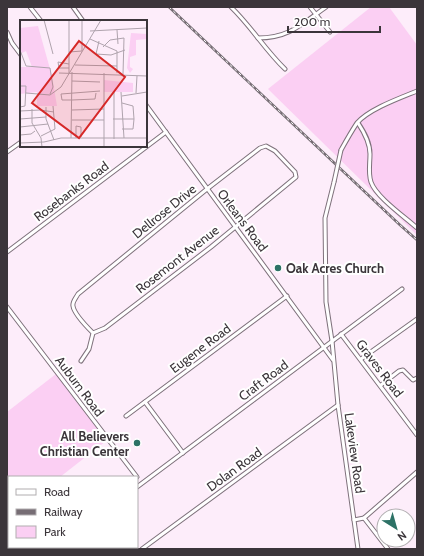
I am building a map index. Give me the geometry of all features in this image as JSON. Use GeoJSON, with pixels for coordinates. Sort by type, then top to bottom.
{"type":"FeatureCollection","features":[{"type":"Feature","properties":{"kind":"street"},"geometry":{"type":"LineString","coordinates":[[30,7],[40,20]]}},
{"type":"Feature","properties":{"kind":"street"},"geometry":{"type":"LineString","coordinates":[[73,7],[82,20]]}},
{"type":"Feature","properties":{"kind":"street"},"geometry":{"type":"LineString","coordinates":[[231,7],[247,23],[268,52],[285,69]]}},
{"type":"Feature","properties":{"kind":"street"},"geometry":{"type":"LineString","coordinates":[[310,7],[330,32]]}},
{"type":"Feature","properties":{"kind":"street"},"geometry":{"type":"LineString","coordinates":[[258,38],[282,36],[295,30],[326,7]]}},
{"type":"Feature","properties":{"kind":"street"},"geometry":{"type":"LineString","coordinates":[[7,32],[20,53]]}},
{"type":"Feature","properties":{"kind":"street","name":"Lakeview Road"},"geometry":{"type":"LineString","coordinates":[[358,549],[338,405],[332,341],[326,302],[325,218],[341,150],[358,123],[376,109],[417,91]]}},
{"type":"Feature","properties":{"kind":"street","name":"Orleans Road"},"geometry":{"type":"LineString","coordinates":[[147,106],[324,347]]}},
{"type":"Feature","properties":{"kind":"street"},"geometry":{"type":"LineString","coordinates":[[358,123],[369,143],[369,173],[371,183],[384,200],[417,228]]}},
{"type":"Feature","properties":{"kind":"street","name":"Rosebanks Road"},"geometry":{"type":"LineString","coordinates":[[147,146],[166,132]]}},
{"type":"Feature","properties":{"kind":"street"},"geometry":{"type":"LineString","coordinates":[[7,152],[20,143]]}},
{"type":"Feature","properties":{"kind":"street","name":"Dellrose Drive"},"geometry":{"type":"LineString","coordinates":[[93,333],[86,327],[73,308],[74,301],[78,294],[260,148],[266,146],[275,151],[295,172],[296,177]]}},
{"type":"Feature","properties":{"kind":"street","name":"Rosebanks Road"},"geometry":{"type":"LineString","coordinates":[[7,252],[146,147]]}},
{"type":"Feature","properties":{"kind":"street","name":"Rosemont Avenue"},"geometry":{"type":"LineString","coordinates":[[93,333],[111,324],[210,247],[235,225],[296,177]]}},
{"type":"Feature","properties":{"kind":"street","name":"Craft Road"},"geometry":{"type":"LineString","coordinates":[[138,486],[402,289]]}},
{"type":"Feature","properties":{"kind":"street","name":"Eugene Road"},"geometry":{"type":"LineString","coordinates":[[126,416],[287,296]]}},
{"type":"Feature","properties":{"kind":"street","name":"Auburn Road"},"geometry":{"type":"LineString","coordinates":[[7,307],[136,476]]}},
{"type":"Feature","properties":{"kind":"street"},"geometry":{"type":"LineString","coordinates":[[361,359],[417,319]]}},
{"type":"Feature","properties":{"kind":"street"},"geometry":{"type":"LineString","coordinates":[[81,361],[89,349],[93,333]]}},
{"type":"Feature","properties":{"kind":"street","name":"Graves Road"},"geometry":{"type":"LineString","coordinates":[[341,334],[417,434]]}},
{"type":"Feature","properties":{"kind":"street"},"geometry":{"type":"LineString","coordinates":[[324,347],[334,360]]}},
{"type":"Feature","properties":{"kind":"street"},"geometry":{"type":"LineString","coordinates":[[381,386],[399,371],[403,370],[413,380],[417,378]]}},
{"type":"Feature","properties":{"kind":"street"},"geometry":{"type":"LineString","coordinates":[[145,402],[183,453]]}},
{"type":"Feature","properties":{"kind":"street","name":"Dolan Road"},"geometry":{"type":"LineString","coordinates":[[142,549],[338,405]]}},
{"type":"Feature","properties":{"kind":"street"},"geometry":{"type":"LineString","coordinates":[[354,520],[364,518],[417,472]]}},
{"type":"Feature","properties":{"kind":"street","name":"Auburn Road"},"geometry":{"type":"LineString","coordinates":[[138,478],[142,484]]}},
{"type":"Feature","properties":{"kind":"street"},"geometry":{"type":"LineString","coordinates":[[364,518],[388,549]]}},
{"type":"Feature","properties":{"kind":"green space"},"geometry":{"type":"Polygon","coordinates":[[[371,7],[389,7],[417,45],[417,235],[268,89],[371,7]]]}},
{"type":"Feature","properties":{"kind":"green space"},"geometry":{"type":"Polygon","coordinates":[[[56,374],[106,441],[61,476],[8,476],[7,499],[7,412],[56,374]]]}},
{"type":"Feature","properties":{"kind":"railway"},"geometry":{"type":"LineString","coordinates":[[169,7],[417,240]]}},
{"type":"Feature","properties":{"kind":"place","name":"Oak Acres Church"},"geometry":{"type":"Point","coordinates":[278,268]}},
{"type":"Feature","properties":{"kind":"place","name":"All Believers Christian Center"},"geometry":{"type":"Point","coordinates":[137,443]}}]}
